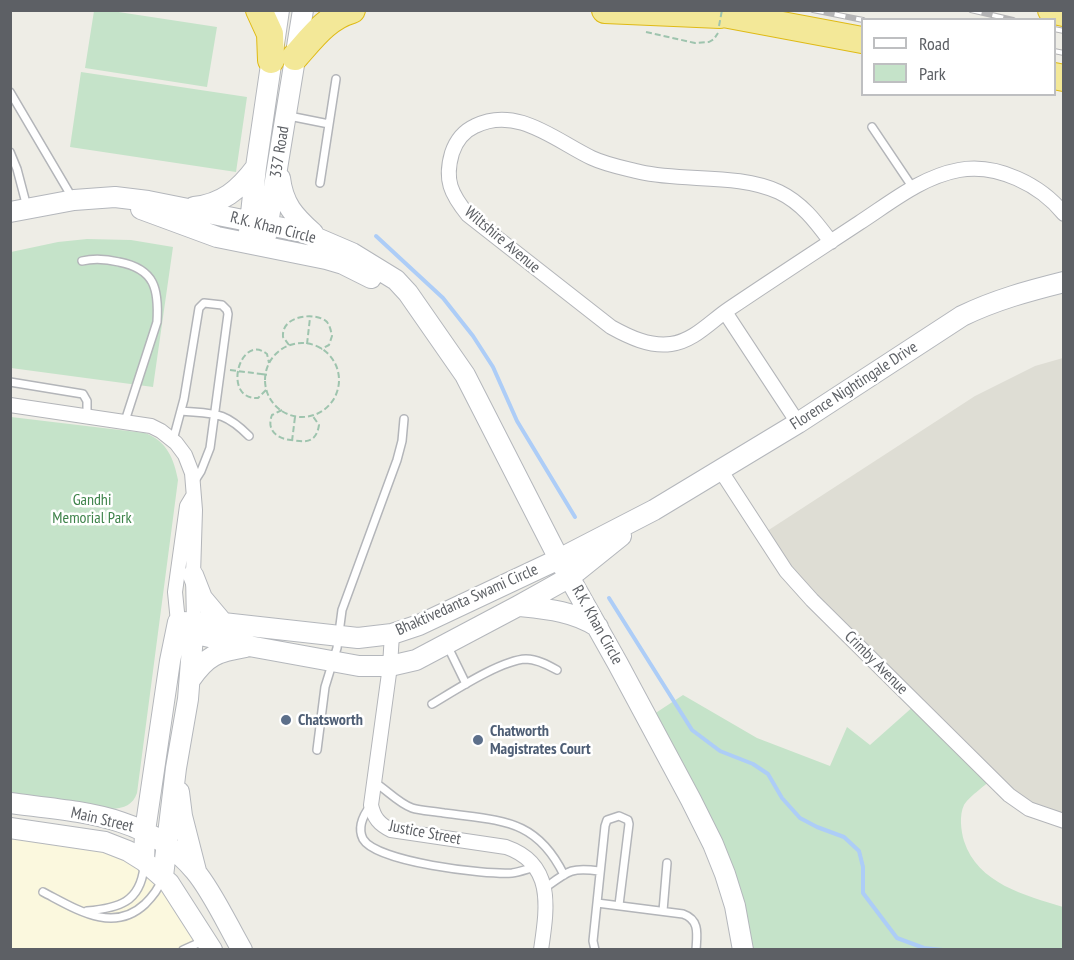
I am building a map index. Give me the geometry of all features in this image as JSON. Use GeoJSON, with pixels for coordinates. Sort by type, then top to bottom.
{"type":"FeatureCollection","features":[{"type":"Feature","properties":{"kind":"highway"},"geometry":{"type":"LineString","coordinates":[[259,10],[283,58],[334,18],[352,10]]}},
{"type":"Feature","properties":{"kind":"highway"},"geometry":{"type":"LineString","coordinates":[[605,10],[721,16],[861,40]]}},
{"type":"Feature","properties":{"kind":"highway"},"geometry":{"type":"LineString","coordinates":[[1051,10],[1064,13]]}},
{"type":"Feature","properties":{"kind":"street"},"geometry":{"type":"LineString","coordinates":[[279,10],[283,58]]}},
{"type":"Feature","properties":{"kind":"street"},"geometry":{"type":"LineString","coordinates":[[283,58],[303,10]]}},
{"type":"Feature","properties":{"kind":"street","name":"337 Road"},"geometry":{"type":"LineString","coordinates":[[259,222],[279,163],[286,116],[283,58]]}},
{"type":"Feature","properties":{"kind":"street","name":"337 Road"},"geometry":{"type":"LineString","coordinates":[[256,245],[259,222],[256,168],[283,58]]}},
{"type":"Feature","properties":{"kind":"street","name":"Wiltshire Avenue"},"geometry":{"type":"LineString","coordinates":[[831,242],[795,201],[777,191],[723,180],[664,177],[607,164],[521,122],[500,119],[470,128],[454,147],[449,169],[454,198],[468,215],[611,327],[629,337],[650,343],[671,344],[689,339],[724,312],[831,242],[913,188],[934,177],[951,172],[982,169],[1025,182],[1056,204],[1064,214]]}},
{"type":"Feature","properties":{"kind":"street"},"geometry":{"type":"LineString","coordinates":[[279,163],[281,190],[290,210],[319,238]]}},
{"type":"Feature","properties":{"kind":"street"},"geometry":{"type":"LineString","coordinates":[[185,208],[208,205],[227,197],[244,183],[256,168]]}},
{"type":"Feature","properties":{"kind":"street","name":"R.K. Khan Circle"},"geometry":{"type":"LineString","coordinates":[[19,210],[74,200],[132,198],[303,232],[352,253],[396,280],[408,293],[465,375],[559,559],[598,627],[713,844],[735,906],[743,950]]}},
{"type":"Feature","properties":{"kind":"street","name":"R.K. Khan Circle"},"geometry":{"type":"LineString","coordinates":[[100,199],[130,206],[217,237],[326,259],[355,269],[396,293],[422,313]]}},
{"type":"Feature","properties":{"kind":"street","name":"Florence Nightingale Drive"},"geometry":{"type":"LineString","coordinates":[[559,559],[654,510],[722,471],[962,316],[989,303],[1022,292],[1064,282]]}},
{"type":"Feature","properties":{"kind":"street"},"geometry":{"type":"LineString","coordinates":[[724,312],[798,423]]}},
{"type":"Feature","properties":{"kind":"street"},"geometry":{"type":"LineString","coordinates":[[10,405],[151,426],[173,440],[189,463],[196,518],[193,575],[186,628],[189,680],[163,876]]}},
{"type":"Feature","properties":{"kind":"street","name":"Crimby Avenue"},"geometry":{"type":"LineString","coordinates":[[722,471],[786,571],[812,600],[1009,795],[1029,808],[1064,821]]}},
{"type":"Feature","properties":{"kind":"street"},"geometry":{"type":"LineString","coordinates":[[144,861],[145,831],[170,661],[186,628],[175,592],[187,506],[193,490]]}},
{"type":"Feature","properties":{"kind":"street","name":"Florence Nightingale Drive"},"geometry":{"type":"LineString","coordinates":[[570,577],[654,510]]}},
{"type":"Feature","properties":{"kind":"street","name":"Bhaktivedanta Swami Circle"},"geometry":{"type":"LineString","coordinates":[[186,628],[223,623],[339,637],[358,638],[392,634],[419,625],[559,559]]}},
{"type":"Feature","properties":{"kind":"street"},"geometry":{"type":"LineString","coordinates":[[193,575],[202,598],[223,623]]}},
{"type":"Feature","properties":{"kind":"street","name":"Bhaktivedanta Swami Circle"},"geometry":{"type":"LineString","coordinates":[[186,628],[249,646],[333,662],[359,666],[390,666],[416,660],[570,577]]}},
{"type":"Feature","properties":{"kind":"street"},"geometry":{"type":"LineString","coordinates":[[518,606],[557,610],[585,618],[598,627]]}},
{"type":"Feature","properties":{"kind":"street","name":"Justice Street"},"geometry":{"type":"LineString","coordinates":[[392,634],[390,666],[371,805],[377,821],[391,830],[506,847],[522,855],[535,867],[545,888],[546,911],[541,950]]}},
{"type":"Feature","properties":{"kind":"street"},"geometry":{"type":"LineString","coordinates":[[189,680],[200,665],[216,653],[249,646]]}},
{"type":"Feature","properties":{"kind":"street"},"geometry":{"type":"LineString","coordinates":[[176,768],[182,816],[196,872]]}},
{"type":"Feature","properties":{"kind":"street","name":"Main Street"},"geometry":{"type":"LineString","coordinates":[[10,803],[97,815],[123,821],[166,844],[196,872],[242,950]]}},
{"type":"Feature","properties":{"kind":"street","name":"Main Street"},"geometry":{"type":"LineString","coordinates":[[10,828],[105,842],[129,850],[163,876],[183,902],[209,945]]}},
{"type":"Feature","properties":{"kind":"lane"},"geometry":{"type":"LineString","coordinates":[[320,183],[336,79]]}},
{"type":"Feature","properties":{"kind":"lane"},"geometry":{"type":"LineString","coordinates":[[12,96],[74,200]]}},
{"type":"Feature","properties":{"kind":"lane"},"geometry":{"type":"LineString","coordinates":[[286,116],[329,124]]}},
{"type":"Feature","properties":{"kind":"lane"},"geometry":{"type":"LineString","coordinates":[[873,127],[913,188]]}},
{"type":"Feature","properties":{"kind":"lane"},"geometry":{"type":"LineString","coordinates":[[10,152],[17,169],[19,210]]}},
{"type":"Feature","properties":{"kind":"lane"},"geometry":{"type":"LineString","coordinates":[[82,261],[99,259],[132,265],[148,275],[154,284],[158,308],[157,322],[125,421]]}},
{"type":"Feature","properties":{"kind":"lane"},"geometry":{"type":"LineString","coordinates":[[173,440],[182,411],[199,308],[204,303],[222,305],[227,310],[210,448],[193,490]]}},
{"type":"Feature","properties":{"kind":"lane"},"geometry":{"type":"LineString","coordinates":[[10,381],[83,394],[87,401],[87,416]]}},
{"type":"Feature","properties":{"kind":"lane"},"geometry":{"type":"LineString","coordinates":[[182,411],[214,414],[231,420],[249,436]]}},
{"type":"Feature","properties":{"kind":"lane"},"geometry":{"type":"LineString","coordinates":[[316,750],[325,687],[339,637],[342,610],[397,460],[404,419]]}},
{"type":"Feature","properties":{"kind":"lane"},"geometry":{"type":"LineString","coordinates":[[446,645],[466,684]]}},
{"type":"Feature","properties":{"kind":"lane"},"geometry":{"type":"LineString","coordinates":[[432,704],[510,662],[527,659],[541,662],[557,670]]}},
{"type":"Feature","properties":{"kind":"lane"},"geometry":{"type":"LineString","coordinates":[[374,782],[412,808],[496,821],[525,829],[549,848],[564,874]]}},
{"type":"Feature","properties":{"kind":"lane"},"geometry":{"type":"LineString","coordinates":[[371,805],[362,820],[361,832],[367,843],[383,854],[400,859],[490,872],[514,873],[535,867]]}},
{"type":"Feature","properties":{"kind":"lane"},"geometry":{"type":"LineString","coordinates":[[595,950],[593,941],[599,871],[607,820],[611,817],[624,818],[629,825],[619,905]]}},
{"type":"Feature","properties":{"kind":"lane"},"geometry":{"type":"LineString","coordinates":[[84,911],[114,907],[131,898],[139,887],[144,861]]}},
{"type":"Feature","properties":{"kind":"lane"},"geometry":{"type":"LineString","coordinates":[[663,911],[667,863]]}},
{"type":"Feature","properties":{"kind":"lane"},"geometry":{"type":"LineString","coordinates":[[545,888],[569,871],[580,868],[599,871]]}},
{"type":"Feature","properties":{"kind":"lane"},"geometry":{"type":"LineString","coordinates":[[43,892],[106,919],[126,916],[149,900],[163,876]]}},
{"type":"Feature","properties":{"kind":"lane"},"geometry":{"type":"LineString","coordinates":[[597,903],[683,914],[690,917],[695,922],[697,931],[696,950]]}},
{"type":"Feature","properties":{"kind":"lane"},"geometry":{"type":"LineString","coordinates":[[183,950],[209,945]]}},
{"type":"Feature","properties":{"kind":"path"},"geometry":{"type":"LineString","coordinates":[[641,30],[703,44],[714,39],[721,16]]}},
{"type":"Feature","properties":{"kind":"path"},"geometry":{"type":"LineString","coordinates":[[289,345],[283,337],[286,324],[299,317],[324,319],[329,325],[332,340],[329,345],[321,349]]}},
{"type":"Feature","properties":{"kind":"path"},"geometry":{"type":"LineString","coordinates":[[307,344],[310,318]]}},
{"type":"Feature","properties":{"kind":"path"},"geometry":{"type":"LineString","coordinates":[[307,344],[321,349],[335,364],[338,384],[331,402],[324,409],[312,415],[295,416],[282,410],[271,400],[266,389],[265,373],[276,353],[289,345],[307,344]]}},
{"type":"Feature","properties":{"kind":"path"},"geometry":{"type":"LineString","coordinates":[[266,389],[258,398],[244,395],[237,384],[243,357],[253,349],[264,351],[269,363]]}},
{"type":"Feature","properties":{"kind":"path"},"geometry":{"type":"LineString","coordinates":[[221,368],[269,375]]}},
{"type":"Feature","properties":{"kind":"path"},"geometry":{"type":"LineString","coordinates":[[282,410],[272,415],[270,425],[278,438],[292,441],[306,442],[317,433],[319,422],[312,415]]}},
{"type":"Feature","properties":{"kind":"path"},"geometry":{"type":"LineString","coordinates":[[292,441],[295,416]]}},
{"type":"Feature","properties":{"kind":"shaded area"},"geometry":{"type":"Polygon","coordinates":[[[1063,358],[1063,822],[1030,810],[915,705],[761,535],[975,396],[1035,366],[1063,358]]]}},
{"type":"Feature","properties":{"kind":"shaded area"},"geometry":{"type":"Polygon","coordinates":[[[10,829],[144,861],[212,949],[11,949],[10,829]]]}},
{"type":"Feature","properties":{"kind":"green space"},"geometry":{"type":"Polygon","coordinates":[[[94,11],[112,11],[217,27],[207,87],[85,68],[94,11]]]}},
{"type":"Feature","properties":{"kind":"green space"},"geometry":{"type":"Polygon","coordinates":[[[81,72],[247,97],[236,172],[70,147],[81,72]]]}},
{"type":"Feature","properties":{"kind":"green space"},"geometry":{"type":"Polygon","coordinates":[[[87,239],[131,240],[173,247],[153,387],[11,368],[11,252],[58,242],[87,239]]]}},
{"type":"Feature","properties":{"kind":"green space","name":"Gandhi Memorial Park"},"geometry":{"type":"Polygon","coordinates":[[[11,417],[145,433],[153,436],[164,446],[172,458],[176,472],[178,480],[137,793],[130,803],[120,808],[112,809],[11,795],[11,417]]]}},
{"type":"Feature","properties":{"kind":"green space"},"geometry":{"type":"Polygon","coordinates":[[[683,695],[757,738],[830,766],[847,727],[870,745],[915,705],[991,780],[969,799],[962,809],[962,833],[971,856],[991,878],[1004,886],[1063,907],[1063,949],[745,949],[736,907],[648,718],[683,695]]]}},
{"type":"Feature","properties":{"kind":"waterway"},"geometry":{"type":"LineString","coordinates":[[376,236],[443,298],[473,336],[493,367],[517,421],[575,517]]}},
{"type":"Feature","properties":{"kind":"waterway"},"geometry":{"type":"LineString","coordinates":[[609,598],[692,730],[720,751],[753,764],[768,774],[782,798],[800,818],[844,837],[859,851],[863,867],[863,893],[897,938],[924,948],[943,950]]}},
{"type":"Feature","properties":{"kind":"railway"},"geometry":{"type":"LineString","coordinates":[[813,10],[861,20]]}},
{"type":"Feature","properties":{"kind":"railway"},"geometry":{"type":"LineString","coordinates":[[971,10],[1005,18]]}},
{"type":"Feature","properties":{"kind":"railway"},"geometry":{"type":"LineString","coordinates":[[1056,29],[1064,31]]}},
{"type":"Feature","properties":{"kind":"railway"},"geometry":{"type":"LineString","coordinates":[[1056,51],[1064,53]]}},
{"type":"Feature","properties":{"kind":"place","name":"Chatsworth"},"geometry":{"type":"Point","coordinates":[286,720]}},
{"type":"Feature","properties":{"kind":"place","name":"Chatworth Magistrates Court"},"geometry":{"type":"Point","coordinates":[478,740]}}]}
